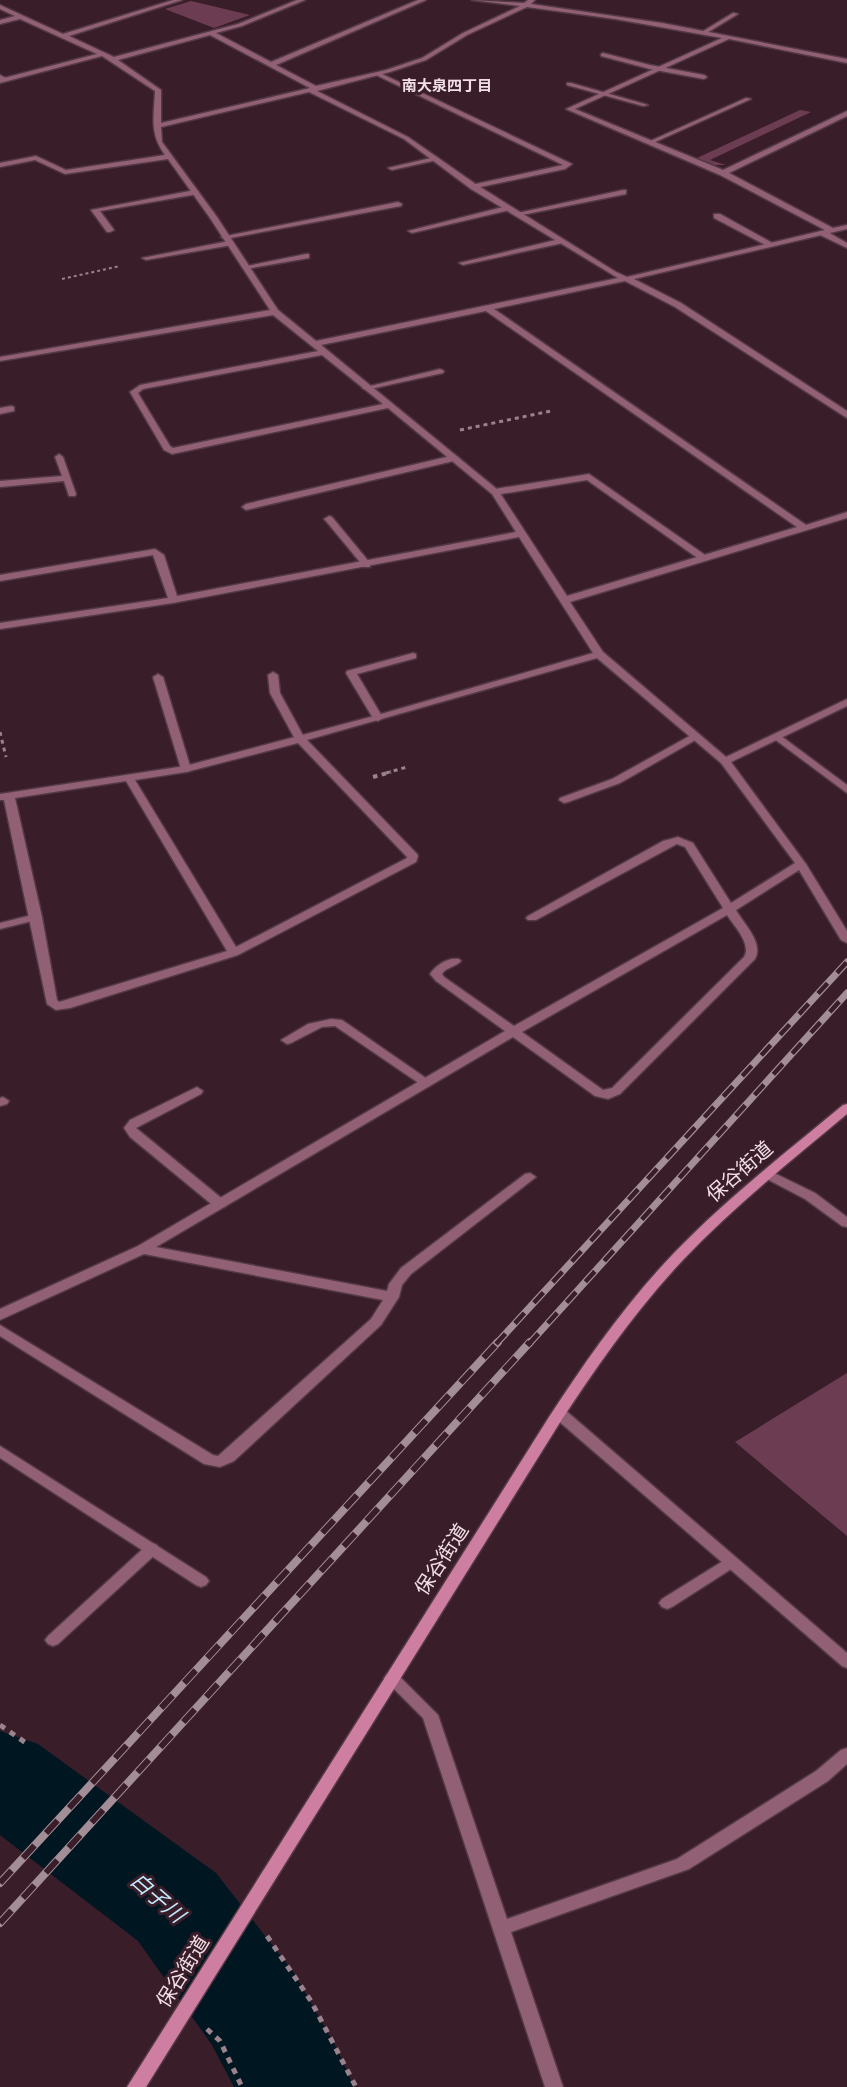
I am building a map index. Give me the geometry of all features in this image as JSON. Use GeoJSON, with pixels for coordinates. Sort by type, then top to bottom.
{"type":"FeatureCollection","features":[{"type":"Feature","properties":{"kind":"main road","name":"保谷街道"},"geometry":{"type":"LineString","coordinates":[[136,2087],[392,1678],[614,1331],[658,1278],[706,1230],[847,1108]]}},
{"type":"Feature","properties":{"kind":"street"},"geometry":{"type":"LineString","coordinates":[[63,36],[179,0]]}},
{"type":"Feature","properties":{"kind":"street"},"geometry":{"type":"LineString","coordinates":[[113,59],[240,25],[302,0]]}},
{"type":"Feature","properties":{"kind":"street"},"geometry":{"type":"LineString","coordinates":[[270,64],[423,0]]}},
{"type":"Feature","properties":{"kind":"street"},"geometry":{"type":"LineString","coordinates":[[475,0],[530,2],[847,61]]}},
{"type":"Feature","properties":{"kind":"street"},"geometry":{"type":"LineString","coordinates":[[157,126],[378,74],[424,59],[465,34],[530,2]]}},
{"type":"Feature","properties":{"kind":"street"},"geometry":{"type":"LineString","coordinates":[[0,7],[104,54],[158,90],[159,142],[275,312],[387,406],[428,436],[495,492],[599,654],[725,761],[801,864],[847,940]]}},
{"type":"Feature","properties":{"kind":"street"},"geometry":{"type":"LineString","coordinates":[[703,33],[735,14]]}},
{"type":"Feature","properties":{"kind":"street"},"geometry":{"type":"LineString","coordinates":[[0,22],[19,17]]}},
{"type":"Feature","properties":{"kind":"street"},"geometry":{"type":"LineString","coordinates":[[211,33],[406,138],[507,208],[613,274],[678,305],[847,415]]}},
{"type":"Feature","properties":{"kind":"street"},"geometry":{"type":"LineString","coordinates":[[727,38],[569,109],[723,173],[833,231]]}},
{"type":"Feature","properties":{"kind":"street"},"geometry":{"type":"LineString","coordinates":[[835,59],[847,50]]}},
{"type":"Feature","properties":{"kind":"street"},"geometry":{"type":"LineString","coordinates":[[2,79],[104,54]]}},
{"type":"Feature","properties":{"kind":"street"},"geometry":{"type":"LineString","coordinates":[[603,55],[704,77]]}},
{"type":"Feature","properties":{"kind":"street"},"geometry":{"type":"LineString","coordinates":[[378,74],[568,164],[565,167],[474,187]]}},
{"type":"Feature","properties":{"kind":"street"},"geometry":{"type":"LineString","coordinates":[[569,84],[645,105]]}},
{"type":"Feature","properties":{"kind":"street"},"geometry":{"type":"LineString","coordinates":[[651,142],[748,99]]}},
{"type":"Feature","properties":{"kind":"street"},"geometry":{"type":"LineString","coordinates":[[723,173],[847,113]]}},
{"type":"Feature","properties":{"kind":"street"},"geometry":{"type":"LineString","coordinates":[[0,165],[36,158],[65,172],[169,157]]}},
{"type":"Feature","properties":{"kind":"street"},"geometry":{"type":"LineString","coordinates":[[392,168],[435,159]]}},
{"type":"Feature","properties":{"kind":"street"},"geometry":{"type":"LineString","coordinates":[[110,230],[95,210],[195,192]]}},
{"type":"Feature","properties":{"kind":"street"},"geometry":{"type":"LineString","coordinates":[[517,214],[623,192]]}},
{"type":"Feature","properties":{"kind":"street"},"geometry":{"type":"LineString","coordinates":[[146,258],[398,204]]}},
{"type":"Feature","properties":{"kind":"street"},"geometry":{"type":"LineString","coordinates":[[412,231],[507,208]]}},
{"type":"Feature","properties":{"kind":"street"},"geometry":{"type":"LineString","coordinates":[[717,216],[772,245]]}},
{"type":"Feature","properties":{"kind":"street"},"geometry":{"type":"LineString","coordinates":[[315,344],[626,279],[847,227]]}},
{"type":"Feature","properties":{"kind":"street"},"geometry":{"type":"LineString","coordinates":[[823,233],[847,246]]}},
{"type":"Feature","properties":{"kind":"street"},"geometry":{"type":"LineString","coordinates":[[463,263],[560,241]]}},
{"type":"Feature","properties":{"kind":"street"},"geometry":{"type":"LineString","coordinates":[[246,267],[306,256]]}},
{"type":"Feature","properties":{"kind":"street"},"geometry":{"type":"LineString","coordinates":[[489,309],[803,527]]}},
{"type":"Feature","properties":{"kind":"street"},"geometry":{"type":"LineString","coordinates":[[0,359],[275,312]]}},
{"type":"Feature","properties":{"kind":"street"},"geometry":{"type":"LineString","coordinates":[[325,352],[140,387],[134,392],[167,448],[172,451],[387,406]]}},
{"type":"Feature","properties":{"kind":"street"},"geometry":{"type":"LineString","coordinates":[[366,388],[440,371]]}},
{"type":"Feature","properties":{"kind":"street"},"geometry":{"type":"LineString","coordinates":[[0,411],[11,409]]}},
{"type":"Feature","properties":{"kind":"street"},"geometry":{"type":"LineString","coordinates":[[59,457],[72,494]]}},
{"type":"Feature","properties":{"kind":"street"},"geometry":{"type":"LineString","coordinates":[[246,507],[455,458]]}},
{"type":"Feature","properties":{"kind":"street"},"geometry":{"type":"LineString","coordinates":[[495,492],[589,477],[702,557]]}},
{"type":"Feature","properties":{"kind":"street"},"geometry":{"type":"LineString","coordinates":[[0,484],[67,478]]}},
{"type":"Feature","properties":{"kind":"street"},"geometry":{"type":"LineString","coordinates":[[565,600],[847,515]]}},
{"type":"Feature","properties":{"kind":"street"},"geometry":{"type":"LineString","coordinates":[[328,519],[367,565]]}},
{"type":"Feature","properties":{"kind":"street"},"geometry":{"type":"LineString","coordinates":[[0,626],[173,600],[521,534]]}},
{"type":"Feature","properties":{"kind":"street"},"geometry":{"type":"LineString","coordinates":[[0,578],[155,552],[159,555],[173,600]]}},
{"type":"Feature","properties":{"kind":"street"},"geometry":{"type":"LineString","coordinates":[[273,675],[275,693],[300,739],[413,856],[412,860],[234,953],[56,1006],[51,1001],[36,917],[5,797],[186,769],[300,739],[378,718],[599,654]]}},
{"type":"Feature","properties":{"kind":"street"},"geometry":{"type":"LineString","coordinates":[[378,718],[351,673],[413,656]]}},
{"type":"Feature","properties":{"kind":"street"},"geometry":{"type":"LineString","coordinates":[[158,677],[186,769]]}},
{"type":"Feature","properties":{"kind":"street"},"geometry":{"type":"LineString","coordinates":[[725,761],[847,702]]}},
{"type":"Feature","properties":{"kind":"street"},"geometry":{"type":"LineString","coordinates":[[564,800],[616,781],[695,736]]}},
{"type":"Feature","properties":{"kind":"street"},"geometry":{"type":"LineString","coordinates":[[777,736],[847,790]]}},
{"type":"Feature","properties":{"kind":"street"},"geometry":{"type":"LineString","coordinates":[[129,778],[234,953]]}},
{"type":"Feature","properties":{"kind":"street"},"geometry":{"type":"LineString","coordinates":[[455,961],[439,969],[436,974],[440,979],[599,1093],[608,1095],[616,1091],[749,959],[753,952],[752,945],[731,908],[689,845],[678,840],[667,843],[532,918]]}},
{"type":"Feature","properties":{"kind":"street"},"geometry":{"type":"LineString","coordinates":[[0,1315],[143,1249],[513,1032],[731,908],[801,864]]}},
{"type":"Feature","properties":{"kind":"street"},"geometry":{"type":"LineString","coordinates":[[0,926],[36,917]]}},
{"type":"Feature","properties":{"kind":"street"},"geometry":{"type":"LineString","coordinates":[[287,1040],[320,1023],[329,1021],[338,1023],[427,1083]]}},
{"type":"Feature","properties":{"kind":"street"},"geometry":{"type":"LineString","coordinates":[[197,1091],[134,1123],[130,1128],[134,1134],[220,1204]]}},
{"type":"Feature","properties":{"kind":"street"},"geometry":{"type":"LineString","coordinates":[[768,1174],[810,1196],[847,1223]]}},
{"type":"Feature","properties":{"kind":"street"},"geometry":{"type":"LineString","coordinates":[[0,1330],[209,1460],[220,1462],[230,1457],[375,1322],[406,1271],[530,1177]]}},
{"type":"Feature","properties":{"kind":"street"},"geometry":{"type":"LineString","coordinates":[[143,1249],[392,1297]]}},
{"type":"Feature","properties":{"kind":"street"},"geometry":{"type":"LineString","coordinates":[[560,1414],[847,1662]]}},
{"type":"Feature","properties":{"kind":"street"},"geometry":{"type":"LineString","coordinates":[[0,1451],[201,1581]]}},
{"type":"Feature","properties":{"kind":"street"},"geometry":{"type":"LineString","coordinates":[[53,1640],[152,1549]]}},
{"type":"Feature","properties":{"kind":"street"},"geometry":{"type":"LineString","coordinates":[[667,1604],[731,1562]]}},
{"type":"Feature","properties":{"kind":"street"},"geometry":{"type":"LineString","coordinates":[[392,1678],[430,1716],[554,2087]]}},
{"type":"Feature","properties":{"kind":"street"},"geometry":{"type":"LineString","coordinates":[[500,1929],[683,1864],[822,1776],[847,1755]]}},
{"type":"Feature","properties":{"kind":"path"},"geometry":{"type":"LineString","coordinates":[[62,279],[146,258]]}},
{"type":"Feature","properties":{"kind":"path"},"geometry":{"type":"LineString","coordinates":[[428,436],[551,411]]}},
{"type":"Feature","properties":{"kind":"path"},"geometry":{"type":"LineString","coordinates":[[0,732],[6,758]]}},
{"type":"Feature","properties":{"kind":"path"},"geometry":{"type":"LineString","coordinates":[[0,1725],[26,1743]]}},
{"type":"Feature","properties":{"kind":"path"},"geometry":{"type":"LineString","coordinates":[[245,1912],[311,2001],[356,2087]]}},
{"type":"Feature","properties":{"kind":"path"},"geometry":{"type":"LineString","coordinates":[[188,2003],[220,2041],[242,2087]]}},
{"type":"Feature","properties":{"kind":"shaded area"},"geometry":{"type":"Polygon","coordinates":[[[191,1],[250,15],[214,28],[165,9],[191,1]]]}},
{"type":"Feature","properties":{"kind":"shaded area"},"geometry":{"type":"Polygon","coordinates":[[[800,110],[811,112],[710,160],[726,165],[713,165],[697,158],[800,110]]]}},
{"type":"Feature","properties":{"kind":"shaded area"},"geometry":{"type":"Polygon","coordinates":[[[847,1373],[847,1536],[735,1442],[847,1373]]]}},
{"type":"Feature","properties":{"kind":"waterway","name":"白子川"},"geometry":{"type":"LineString","coordinates":[[0,1775],[177,1907],[253,2009],[295,2087]]}},
{"type":"Feature","properties":{"kind":"railway"},"geometry":{"type":"LineString","coordinates":[[496,1344],[847,962]]}},
{"type":"Feature","properties":{"kind":"railway"},"geometry":{"type":"LineString","coordinates":[[529,1344],[847,993]]}},
{"type":"Feature","properties":{"kind":"railway"},"geometry":{"type":"LineString","coordinates":[[0,1883],[498,1342]]}},
{"type":"Feature","properties":{"kind":"railway"},"geometry":{"type":"LineString","coordinates":[[0,1923],[530,1342]]}},
{"type":"Feature","properties":{"kind":"district","name":"南大泉四丁目"},"geometry":{"type":"Point","coordinates":[447,85]}}]}
